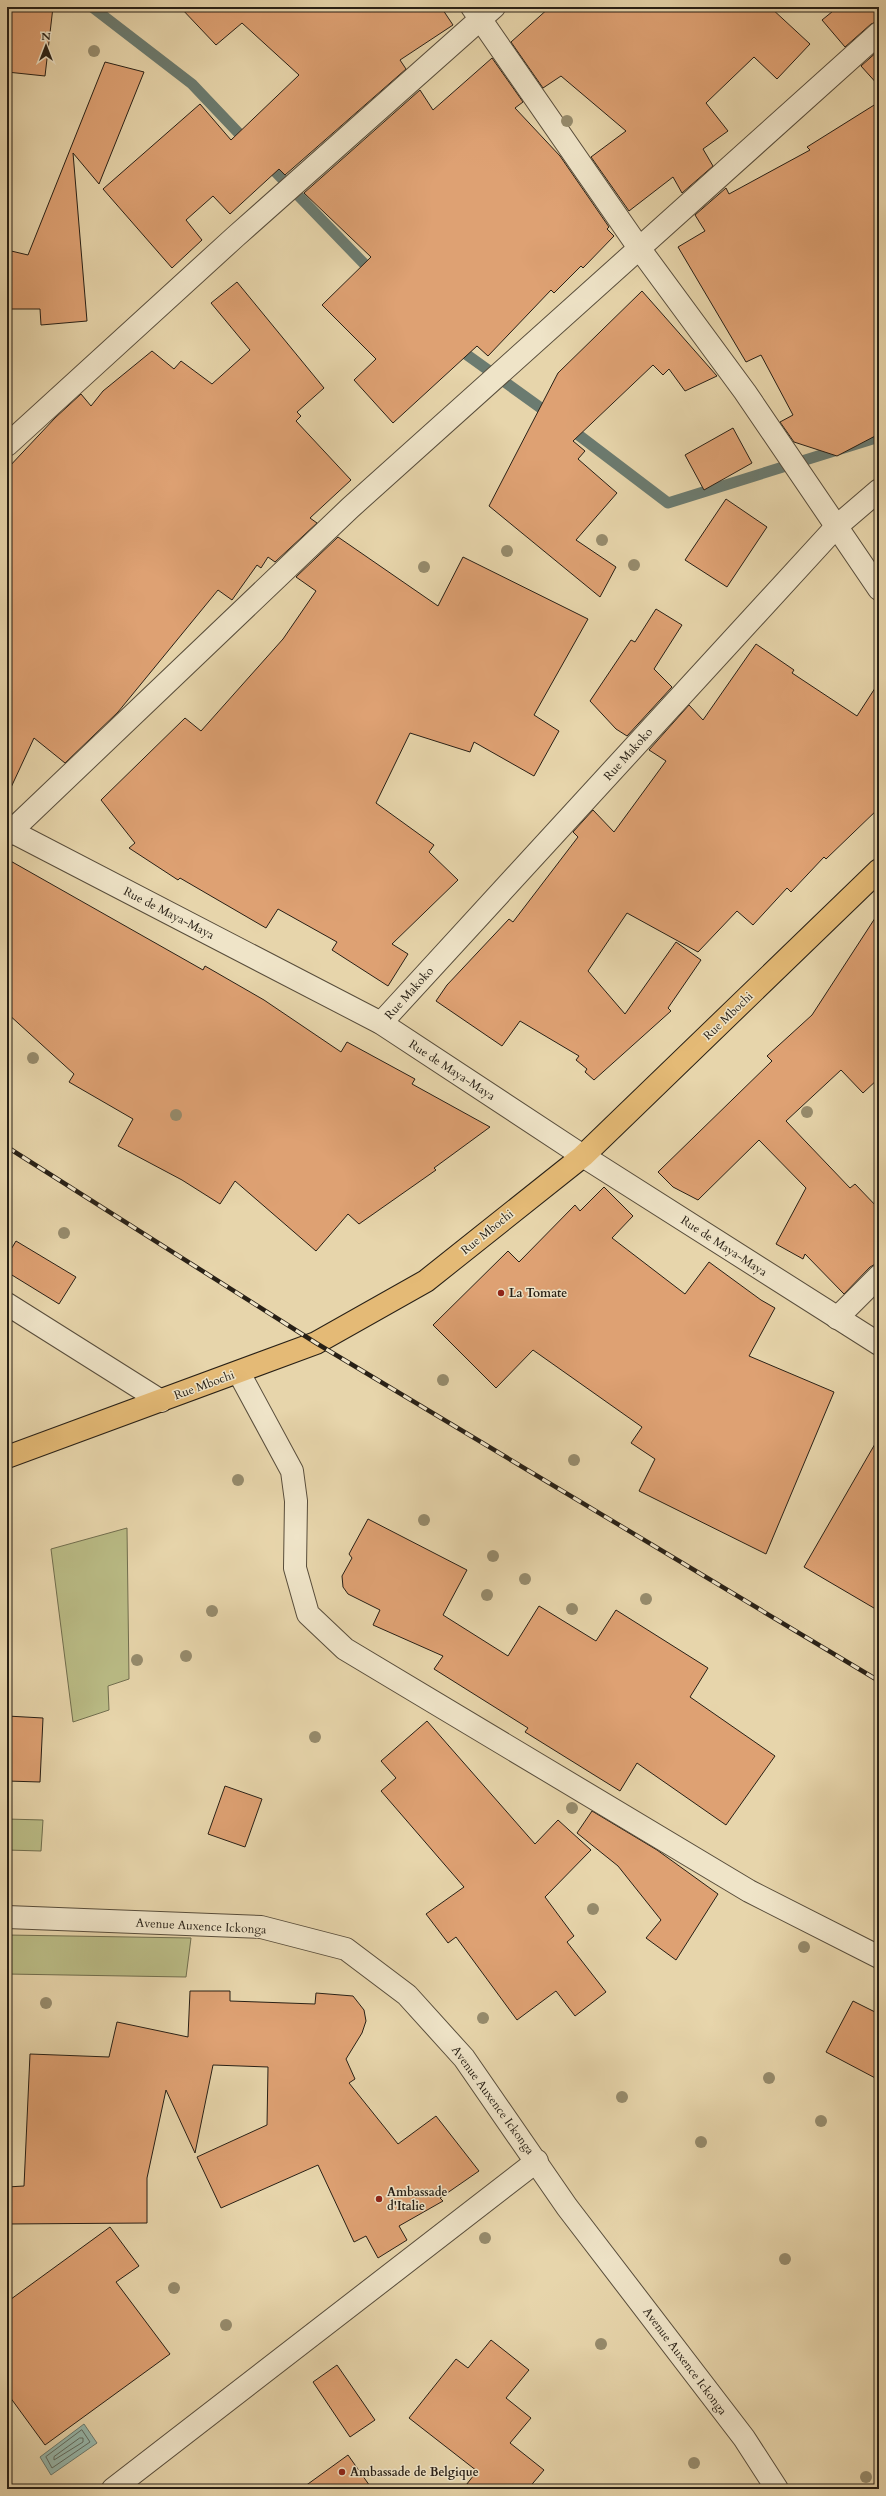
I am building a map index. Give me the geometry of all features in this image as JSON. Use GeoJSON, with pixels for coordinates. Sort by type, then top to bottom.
{"type":"FeatureCollection","features":[{"type":"Feature","properties":{"kind":"main road","name":"Rue Mbochi"},"geometry":{"type":"LineString","coordinates":[[7,1457],[239,1373],[316,1343],[426,1280],[583,1156],[879,870]]}},
{"type":"Feature","properties":{"kind":"street"},"geometry":{"type":"LineString","coordinates":[[7,445],[482,12],[639,248],[745,392],[879,589]]}},
{"type":"Feature","properties":{"kind":"street"},"geometry":{"type":"LineString","coordinates":[[8,832],[350,508],[879,33]]}},
{"type":"Feature","properties":{"kind":"street","name":"Rue Makoko"},"geometry":{"type":"LineString","coordinates":[[381,1023],[836,527],[879,490]]}},
{"type":"Feature","properties":{"kind":"street","name":"Rue de Maya-Maya"},"geometry":{"type":"LineString","coordinates":[[8,832],[381,1023],[583,1156],[879,1344]]}},
{"type":"Feature","properties":{"kind":"street"},"geometry":{"type":"LineString","coordinates":[[837,1318],[879,1276]]}},
{"type":"Feature","properties":{"kind":"street"},"geometry":{"type":"LineString","coordinates":[[7,1304],[161,1401]]}},
{"type":"Feature","properties":{"kind":"street"},"geometry":{"type":"LineString","coordinates":[[239,1373],[292,1471],[296,1501],[295,1568],[308,1614],[345,1648],[749,1891],[879,1957]]}},
{"type":"Feature","properties":{"kind":"street","name":"Avenue Auxence Ickonga"},"geometry":{"type":"LineString","coordinates":[[7,1917],[261,1927],[346,1949],[407,1995],[464,2058],[537,2161],[567,2207],[744,2438],[777,2489]]}},
{"type":"Feature","properties":{"kind":"street"},"geometry":{"type":"LineString","coordinates":[[113,2489],[537,2161]]}},
{"type":"Feature","properties":{"kind":"green space"},"geometry":{"type":"Polygon","coordinates":[[[127,1528],[129,1679],[108,1686],[109,1710],[73,1722],[51,1549],[127,1528]]]}},
{"type":"Feature","properties":{"kind":"green space"},"geometry":{"type":"Polygon","coordinates":[[[7,1819],[43,1820],[41,1851],[7,1850],[7,1819]]]}},
{"type":"Feature","properties":{"kind":"green space"},"geometry":{"type":"Polygon","coordinates":[[[7,1935],[191,1938],[186,1977],[7,1974],[7,1935]]]}},
{"type":"Feature","properties":{"kind":"water"},"geometry":{"type":"Polygon","coordinates":[[[84,2424],[97,2443],[51,2475],[40,2457],[84,2424]]]}},
{"type":"Feature","properties":{"kind":"building"},"geometry":{"type":"Polygon","coordinates":[[[7,7],[53,7],[45,76],[7,72],[7,7]]]}},
{"type":"Feature","properties":{"kind":"building"},"geometry":{"type":"Polygon","coordinates":[[[180,7],[441,7],[453,25],[400,60],[406,69],[285,175],[279,169],[230,214],[213,196],[186,220],[202,240],[172,268],[103,189],[200,104],[231,140],[299,75],[242,23],[216,45],[180,7]]]}},
{"type":"Feature","properties":{"kind":"building"},"geometry":{"type":"Polygon","coordinates":[[[550,7],[770,7],[810,44],[777,79],[754,57],[706,103],[728,131],[703,149],[713,166],[682,193],[673,177],[629,211],[591,157],[626,131],[561,76],[543,88],[511,42],[550,7]]]}},
{"type":"Feature","properties":{"kind":"building"},"geometry":{"type":"Polygon","coordinates":[[[838,7],[879,7],[879,21],[871,24],[845,47],[822,20],[838,7]]]}},
{"type":"Feature","properties":{"kind":"building"},"geometry":{"type":"Polygon","coordinates":[[[879,50],[879,86],[861,66],[879,50]]]}},
{"type":"Feature","properties":{"kind":"building"},"geometry":{"type":"Polygon","coordinates":[[[492,58],[523,102],[515,108],[560,156],[609,227],[607,229],[614,236],[583,268],[581,266],[554,293],[551,290],[488,356],[477,346],[393,423],[354,380],[376,359],[322,305],[371,257],[304,193],[420,90],[433,110],[492,58]]]}},
{"type":"Feature","properties":{"kind":"building"},"geometry":{"type":"Polygon","coordinates":[[[105,62],[144,72],[99,184],[73,153],[87,321],[41,325],[40,309],[7,309],[7,250],[28,255],[105,62]]]}},
{"type":"Feature","properties":{"kind":"building"},"geometry":{"type":"Polygon","coordinates":[[[879,102],[879,434],[837,456],[794,442],[780,422],[793,415],[761,355],[746,362],[678,247],[705,231],[695,215],[726,188],[729,194],[810,150],[807,147],[879,102]]]}},
{"type":"Feature","properties":{"kind":"building"},"geometry":{"type":"Polygon","coordinates":[[[237,282],[324,388],[297,412],[301,416],[296,421],[351,480],[310,518],[317,523],[275,562],[268,557],[261,568],[257,565],[232,600],[218,590],[118,712],[65,763],[34,738],[7,796],[7,469],[55,418],[81,394],[91,406],[103,391],[152,351],[174,369],[181,361],[212,384],[250,350],[211,303],[237,282]]]}},
{"type":"Feature","properties":{"kind":"building"},"geometry":{"type":"Polygon","coordinates":[[[642,291],[717,376],[685,391],[669,369],[663,375],[653,365],[573,441],[585,451],[578,459],[617,493],[576,540],[616,567],[600,597],[489,506],[558,373],[642,291]]]}},
{"type":"Feature","properties":{"kind":"building"},"geometry":{"type":"Polygon","coordinates":[[[733,428],[752,463],[704,490],[685,455],[733,428]]]}},
{"type":"Feature","properties":{"kind":"building"},"geometry":{"type":"Polygon","coordinates":[[[726,499],[767,527],[727,587],[685,560],[726,499]]]}},
{"type":"Feature","properties":{"kind":"building"},"geometry":{"type":"Polygon","coordinates":[[[338,537],[438,606],[463,557],[588,619],[534,715],[559,731],[534,776],[474,742],[470,752],[410,733],[376,803],[434,845],[429,852],[458,880],[392,944],[408,954],[388,986],[332,950],[337,942],[278,909],[266,928],[180,878],[178,880],[129,848],[135,843],[101,800],[185,718],[201,731],[283,639],[316,591],[296,577],[338,537]]]}},
{"type":"Feature","properties":{"kind":"building"},"geometry":{"type":"Polygon","coordinates":[[[656,609],[682,625],[654,669],[672,687],[627,736],[616,729],[590,701],[631,640],[635,642],[656,609]]]}},
{"type":"Feature","properties":{"kind":"building"},"geometry":{"type":"Polygon","coordinates":[[[756,644],[794,670],[792,673],[857,716],[879,682],[879,808],[826,859],[824,857],[791,892],[787,888],[753,925],[737,911],[698,952],[627,913],[588,971],[625,1014],[676,942],[701,960],[668,1008],[671,1011],[594,1080],[585,1072],[587,1069],[576,1060],[579,1056],[520,1021],[502,1046],[436,1001],[447,985],[509,919],[513,922],[578,837],[573,832],[593,810],[614,832],[666,761],[649,750],[689,705],[703,720],[756,644]]]}},
{"type":"Feature","properties":{"kind":"building"},"geometry":{"type":"Polygon","coordinates":[[[7,859],[203,970],[205,966],[264,1000],[341,1052],[347,1042],[415,1079],[412,1084],[490,1127],[434,1168],[436,1170],[359,1224],[348,1214],[316,1251],[235,1181],[220,1204],[182,1180],[118,1146],[133,1119],[69,1082],[74,1074],[7,1013],[7,859]]]}},
{"type":"Feature","properties":{"kind":"building"},"geometry":{"type":"Polygon","coordinates":[[[879,912],[879,1078],[863,1093],[841,1070],[786,1121],[850,1188],[855,1184],[879,1209],[879,1262],[870,1267],[844,1294],[805,1254],[803,1259],[776,1244],[806,1188],[759,1140],[698,1200],[673,1187],[658,1172],[772,1061],[767,1056],[812,1015],[879,912]]]}},
{"type":"Feature","properties":{"kind":"building"},"geometry":{"type":"Polygon","coordinates":[[[604,1187],[633,1216],[612,1238],[685,1294],[709,1262],[761,1300],[775,1308],[749,1356],[834,1392],[766,1554],[639,1491],[655,1459],[631,1443],[642,1427],[533,1350],[496,1388],[433,1325],[508,1251],[519,1262],[575,1205],[580,1211],[604,1187]]]}},
{"type":"Feature","properties":{"kind":"building"},"geometry":{"type":"Polygon","coordinates":[[[16,1241],[76,1277],[59,1304],[7,1272],[7,1256],[16,1241]]]}},
{"type":"Feature","properties":{"kind":"building"},"geometry":{"type":"Polygon","coordinates":[[[879,1437],[879,1611],[804,1567],[879,1437]]]}},
{"type":"Feature","properties":{"kind":"building"},"geometry":{"type":"Polygon","coordinates":[[[368,1519],[467,1570],[443,1615],[508,1656],[539,1606],[596,1641],[616,1610],[708,1668],[690,1697],[775,1756],[726,1825],[637,1763],[620,1791],[525,1732],[528,1728],[434,1669],[443,1656],[373,1625],[380,1610],[348,1594],[343,1587],[342,1576],[352,1558],[349,1554],[368,1519]]]}},
{"type":"Feature","properties":{"kind":"building"},"geometry":{"type":"Polygon","coordinates":[[[7,1716],[43,1718],[40,1782],[7,1781],[7,1716]]]}},
{"type":"Feature","properties":{"kind":"building"},"geometry":{"type":"Polygon","coordinates":[[[427,1721],[535,1844],[558,1820],[591,1850],[545,1897],[574,1936],[567,1942],[606,1992],[575,2016],[556,1991],[517,2020],[456,1937],[448,1943],[426,1914],[464,1887],[381,1791],[396,1778],[381,1761],[427,1721]]]}},
{"type":"Feature","properties":{"kind":"building"},"geometry":{"type":"Polygon","coordinates":[[[225,1786],[262,1799],[245,1847],[208,1834],[225,1786]]]}},
{"type":"Feature","properties":{"kind":"building"},"geometry":{"type":"Polygon","coordinates":[[[592,1811],[657,1850],[718,1894],[676,1960],[646,1938],[661,1920],[618,1866],[577,1833],[592,1811]]]}},
{"type":"Feature","properties":{"kind":"building"},"geometry":{"type":"Polygon","coordinates":[[[190,1991],[230,1991],[230,2001],[315,2004],[316,1993],[353,1996],[364,2010],[366,2021],[362,2033],[346,2059],[355,2079],[349,2083],[398,2144],[436,2116],[479,2171],[440,2198],[443,2201],[399,2226],[407,2240],[378,2258],[366,2236],[354,2242],[318,2165],[221,2208],[197,2157],[267,2125],[268,2067],[213,2065],[195,2153],[166,2090],[147,2178],[147,2223],[7,2224],[7,2187],[24,2186],[30,2054],[109,2057],[117,2022],[188,2037],[190,1991]]]}},
{"type":"Feature","properties":{"kind":"building"},"geometry":{"type":"Polygon","coordinates":[[[853,2001],[879,2014],[879,2080],[826,2052],[853,2001]]]}},
{"type":"Feature","properties":{"kind":"building"},"geometry":{"type":"Polygon","coordinates":[[[110,2227],[139,2266],[116,2282],[170,2354],[45,2445],[7,2393],[7,2302],[110,2227]]]}},
{"type":"Feature","properties":{"kind":"building"},"geometry":{"type":"Polygon","coordinates":[[[491,2340],[529,2370],[506,2398],[531,2418],[510,2443],[544,2470],[528,2489],[463,2489],[477,2471],[409,2418],[456,2359],[468,2368],[491,2340]]]}},
{"type":"Feature","properties":{"kind":"building"},"geometry":{"type":"Polygon","coordinates":[[[337,2365],[375,2420],[350,2437],[313,2382],[337,2365]]]}},
{"type":"Feature","properties":{"kind":"building","name":"Ambassade de Belgique"},"geometry":{"type":"Polygon","coordinates":[[[348,2455],[372,2489],[301,2489],[348,2455]]]}},
{"type":"Feature","properties":{"kind":"waterway"},"geometry":{"type":"LineString","coordinates":[[92,7],[192,84],[248,143]]}},
{"type":"Feature","properties":{"kind":"waterway"},"geometry":{"type":"LineString","coordinates":[[265,161],[374,274]]}},
{"type":"Feature","properties":{"kind":"waterway"},"geometry":{"type":"LineString","coordinates":[[456,347],[552,416]]}},
{"type":"Feature","properties":{"kind":"waterway"},"geometry":{"type":"LineString","coordinates":[[568,427],[668,503],[879,437]]}},
{"type":"Feature","properties":{"kind":"railway"},"geometry":{"type":"LineString","coordinates":[[7,1147],[316,1343],[879,1681]]}},
{"type":"Feature","properties":{"kind":"place","name":"La Tomate"},"geometry":{"type":"Point","coordinates":[501,1293]}},
{"type":"Feature","properties":{"kind":"place","name":"Ambassade d'Italie"},"geometry":{"type":"Point","coordinates":[379,2199]}},
{"type":"Feature","properties":{"kind":"place","name":"Ambassade de Belgique"},"geometry":{"type":"Point","coordinates":[342,2472]}}]}
